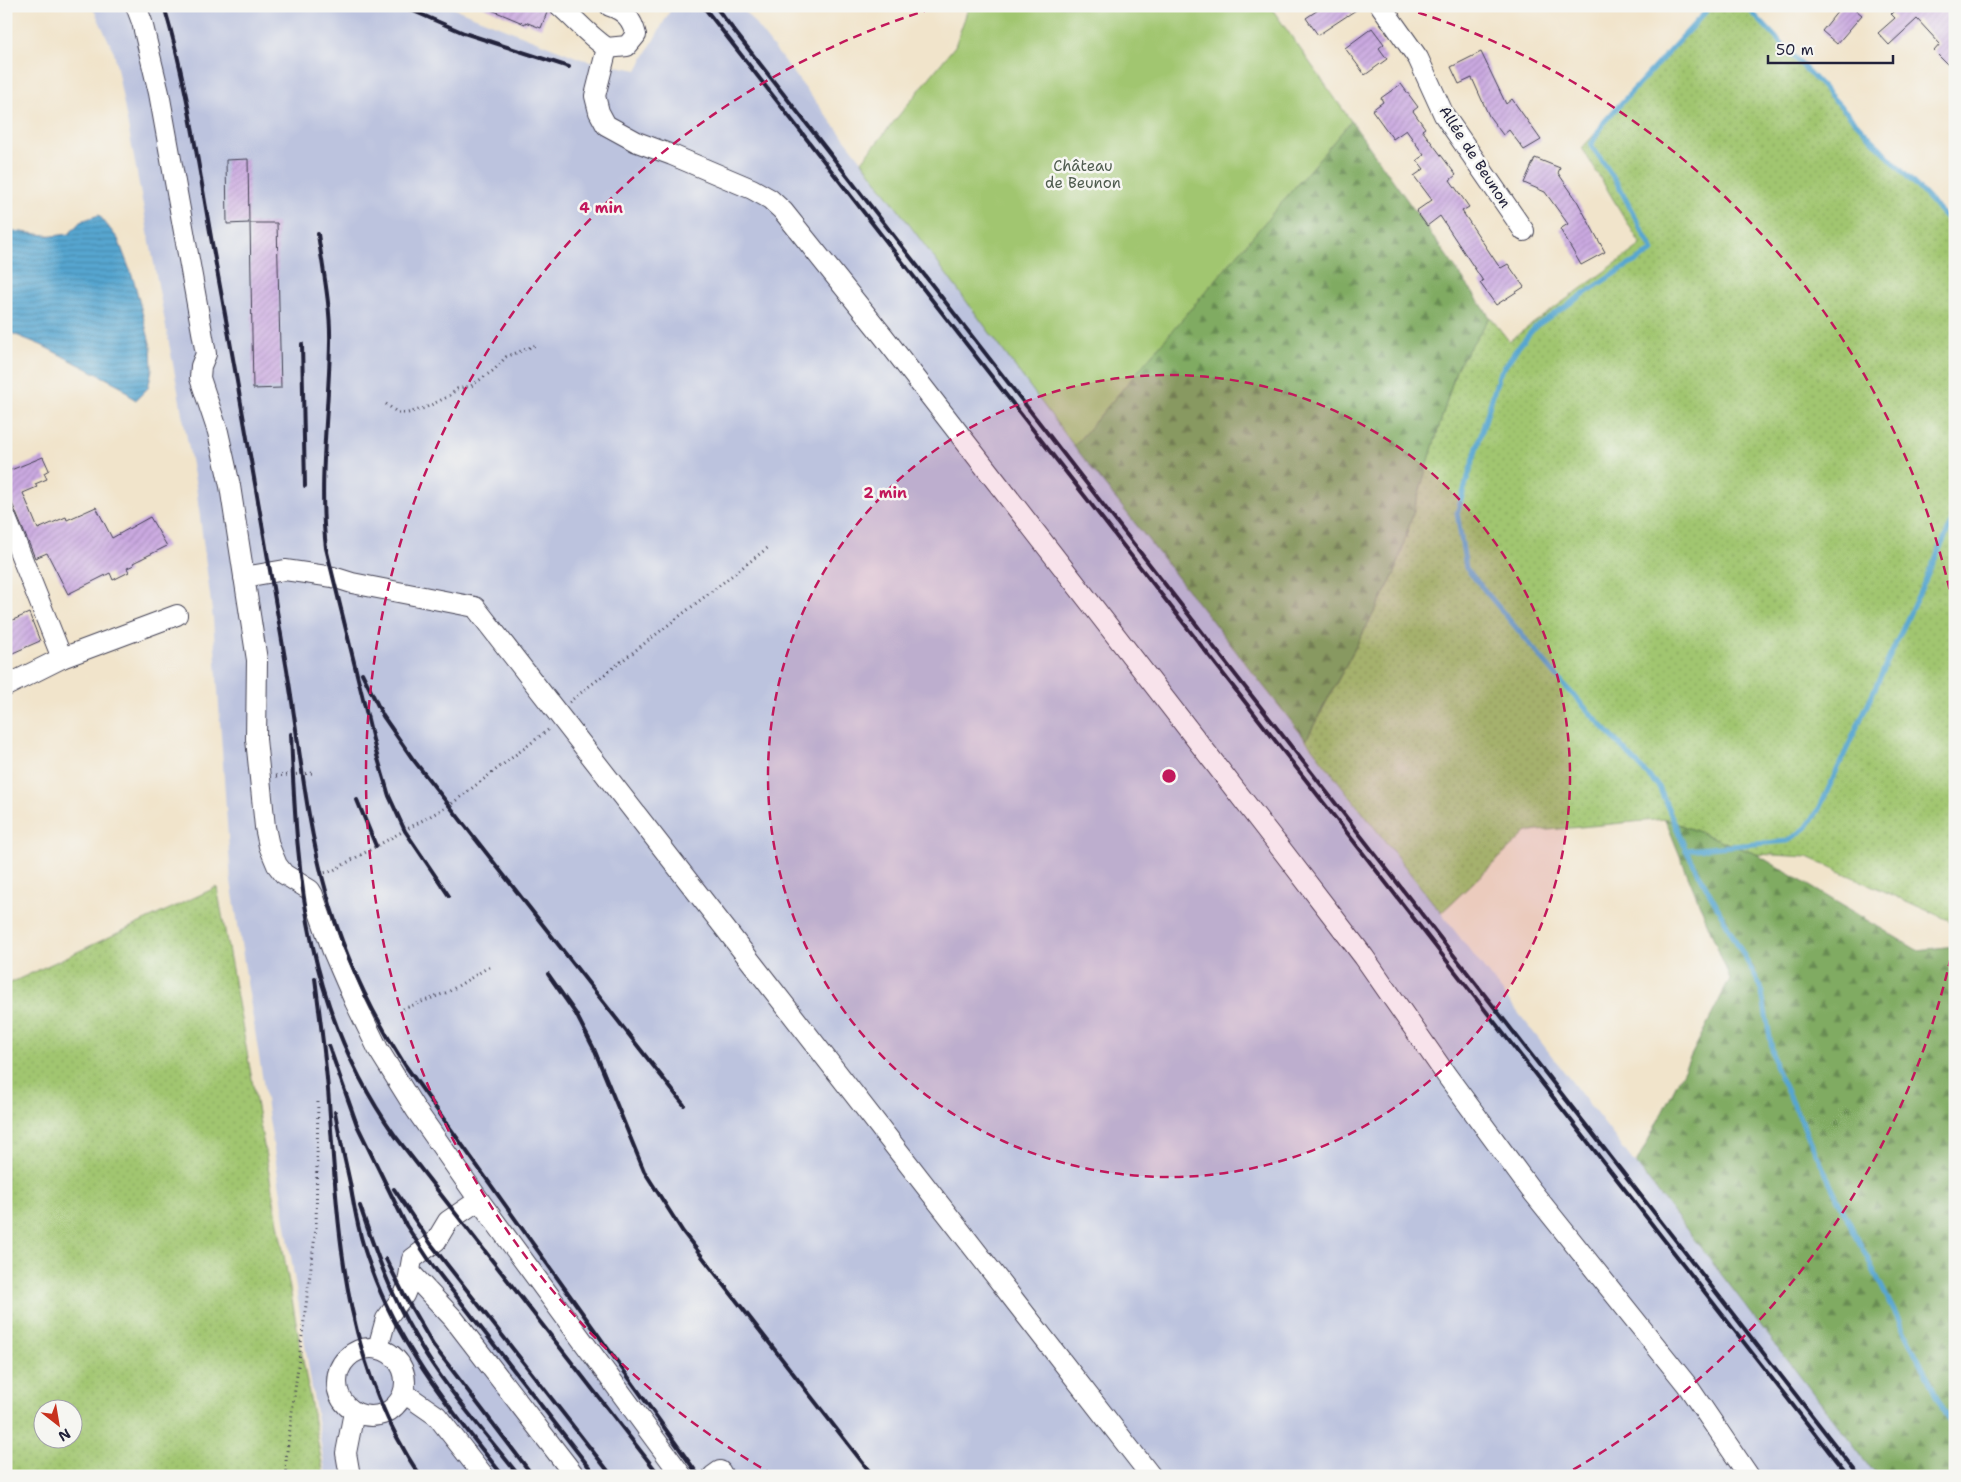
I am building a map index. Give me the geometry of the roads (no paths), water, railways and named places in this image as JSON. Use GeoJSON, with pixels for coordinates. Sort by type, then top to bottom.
{"type":"FeatureCollection","features":[{"type":"Feature","properties":{"kind":"street"},"geometry":{"type":"LineString","coordinates":[[136,6],[142,22],[159,92],[206,354],[201,366],[200,378],[218,432],[230,486],[257,660],[256,739],[265,827],[272,857],[284,874],[307,888],[313,895],[332,949],[355,1002],[378,1049],[416,1110],[479,1200],[682,1476]]}},
{"type":"Feature","properties":{"kind":"street"},"geometry":{"type":"LineString","coordinates":[[560,6],[574,18],[590,37],[607,48],[627,46],[636,35],[633,22],[619,9],[610,6]]}},
{"type":"Feature","properties":{"kind":"street","name":"Allée de Beunon"},"geometry":{"type":"LineString","coordinates":[[1381,6],[1418,58],[1444,115],[1524,231]]}},
{"type":"Feature","properties":{"kind":"street"},"geometry":{"type":"LineString","coordinates":[[607,48],[595,96],[599,112],[606,125],[637,142],[752,189],[770,199],[784,211],[884,337],[1364,957],[1447,1076],[1531,1190],[1687,1385],[1749,1476]]}},
{"type":"Feature","properties":{"kind":"street"},"geometry":{"type":"LineString","coordinates":[[6,518],[62,658]]}},
{"type":"Feature","properties":{"kind":"street"},"geometry":{"type":"LineString","coordinates":[[244,577],[285,570],[333,577],[475,607],[1151,1476]]}},
{"type":"Feature","properties":{"kind":"street"},"geometry":{"type":"LineString","coordinates":[[6,686],[62,658],[177,615]]}},
{"type":"Feature","properties":{"kind":"street"},"geometry":{"type":"LineString","coordinates":[[378,1348],[386,1319],[404,1295],[410,1281],[412,1259],[416,1254],[436,1241],[448,1221],[479,1200]]}},
{"type":"Feature","properties":{"kind":"street"},"geometry":{"type":"LineString","coordinates":[[410,1272],[453,1318],[575,1476]]}},
{"type":"Feature","properties":{"kind":"street"},"geometry":{"type":"LineString","coordinates":[[378,1348],[389,1352],[398,1360],[403,1370],[405,1381],[404,1393],[399,1401],[386,1413],[374,1416],[354,1412],[339,1395],[337,1384],[338,1372],[343,1362],[351,1354],[361,1349],[378,1348]]}},
{"type":"Feature","properties":{"kind":"street"},"geometry":{"type":"LineString","coordinates":[[404,1393],[437,1416],[484,1476]]}},
{"type":"Feature","properties":{"kind":"street"},"geometry":{"type":"LineString","coordinates":[[350,1476],[346,1453],[354,1412]]}},
{"type":"Feature","properties":{"kind":"street"},"geometry":{"type":"LineString","coordinates":[[713,1476],[720,1471],[723,1476]]}},
{"type":"Feature","properties":{"kind":"water"},"geometry":{"type":"Polygon","coordinates":[[[99,215],[118,239],[134,281],[151,347],[152,369],[148,388],[136,400],[121,386],[41,345],[6,331],[6,230],[53,236],[69,234],[81,221],[99,215]]]}},
{"type":"Feature","properties":{"kind":"waterway"},"geometry":{"type":"LineString","coordinates":[[1686,850],[1659,787],[1564,685],[1466,568],[1457,513],[1499,375],[1516,350],[1536,326],[1617,272],[1653,251],[1616,181],[1591,145],[1604,122],[1711,6]]}},
{"type":"Feature","properties":{"kind":"waterway"},"geometry":{"type":"LineString","coordinates":[[1746,6],[1955,227]]}},
{"type":"Feature","properties":{"kind":"waterway"},"geometry":{"type":"LineString","coordinates":[[1955,516],[1818,811],[1806,828],[1788,841],[1686,850],[1761,987],[1775,1066],[1842,1208],[1955,1432]]}},
{"type":"Feature","properties":{"kind":"railway"},"geometry":{"type":"LineString","coordinates":[[164,6],[179,64],[191,124],[250,453],[291,692],[313,835],[326,891],[349,959],[380,1024],[405,1065],[699,1476]]}},
{"type":"Feature","properties":{"kind":"railway"},"geometry":{"type":"LineString","coordinates":[[402,6],[464,33],[569,67]]}},
{"type":"Feature","properties":{"kind":"railway"},"geometry":{"type":"LineString","coordinates":[[703,6],[1848,1476]]}},
{"type":"Feature","properties":{"kind":"railway"},"geometry":{"type":"LineString","coordinates":[[715,6],[1859,1476]]}},
{"type":"Feature","properties":{"kind":"railway"},"geometry":{"type":"LineString","coordinates":[[318,234],[330,329],[323,471],[326,548],[376,752],[389,796],[405,831],[449,896]]}},
{"type":"Feature","properties":{"kind":"railway"},"geometry":{"type":"LineString","coordinates":[[302,344],[305,486]]}},
{"type":"Feature","properties":{"kind":"railway"},"geometry":{"type":"LineString","coordinates":[[362,673],[383,716],[412,758],[684,1105]]}},
{"type":"Feature","properties":{"kind":"railway"},"geometry":{"type":"LineString","coordinates":[[291,734],[297,842],[303,894],[312,944],[325,994],[343,1042],[366,1090],[396,1137],[660,1476]]}},
{"type":"Feature","properties":{"kind":"railway"},"geometry":{"type":"LineString","coordinates":[[357,800],[376,846]]}},
{"type":"Feature","properties":{"kind":"railway"},"geometry":{"type":"LineString","coordinates":[[548,974],[576,1014],[594,1049],[644,1171],[683,1232],[873,1476]]}},
{"type":"Feature","properties":{"kind":"railway"},"geometry":{"type":"LineString","coordinates":[[315,978],[326,1071],[336,1201],[349,1295],[360,1342],[374,1387],[394,1432],[420,1476]]}},
{"type":"Feature","properties":{"kind":"railway"},"geometry":{"type":"LineString","coordinates":[[329,1046],[357,1125],[406,1225],[433,1266],[596,1476]]}},
{"type":"Feature","properties":{"kind":"railway"},"geometry":{"type":"LineString","coordinates":[[335,1112],[361,1236],[383,1297],[396,1325],[428,1377],[503,1476]]}},
{"type":"Feature","properties":{"kind":"railway"},"geometry":{"type":"LineString","coordinates":[[394,1189],[431,1244],[612,1476]]}},
{"type":"Feature","properties":{"kind":"railway"},"geometry":{"type":"LineString","coordinates":[[360,1206],[384,1272],[398,1305],[415,1336],[464,1408],[519,1476]]}},
{"type":"Feature","properties":{"kind":"railway"},"geometry":{"type":"LineString","coordinates":[[386,1259],[433,1345],[533,1476]]}},
{"type":"Feature","properties":{"kind":"park label","name":"Château de Beunon"},"geometry":{"type":"Point","coordinates":[1083,174]}}]}
